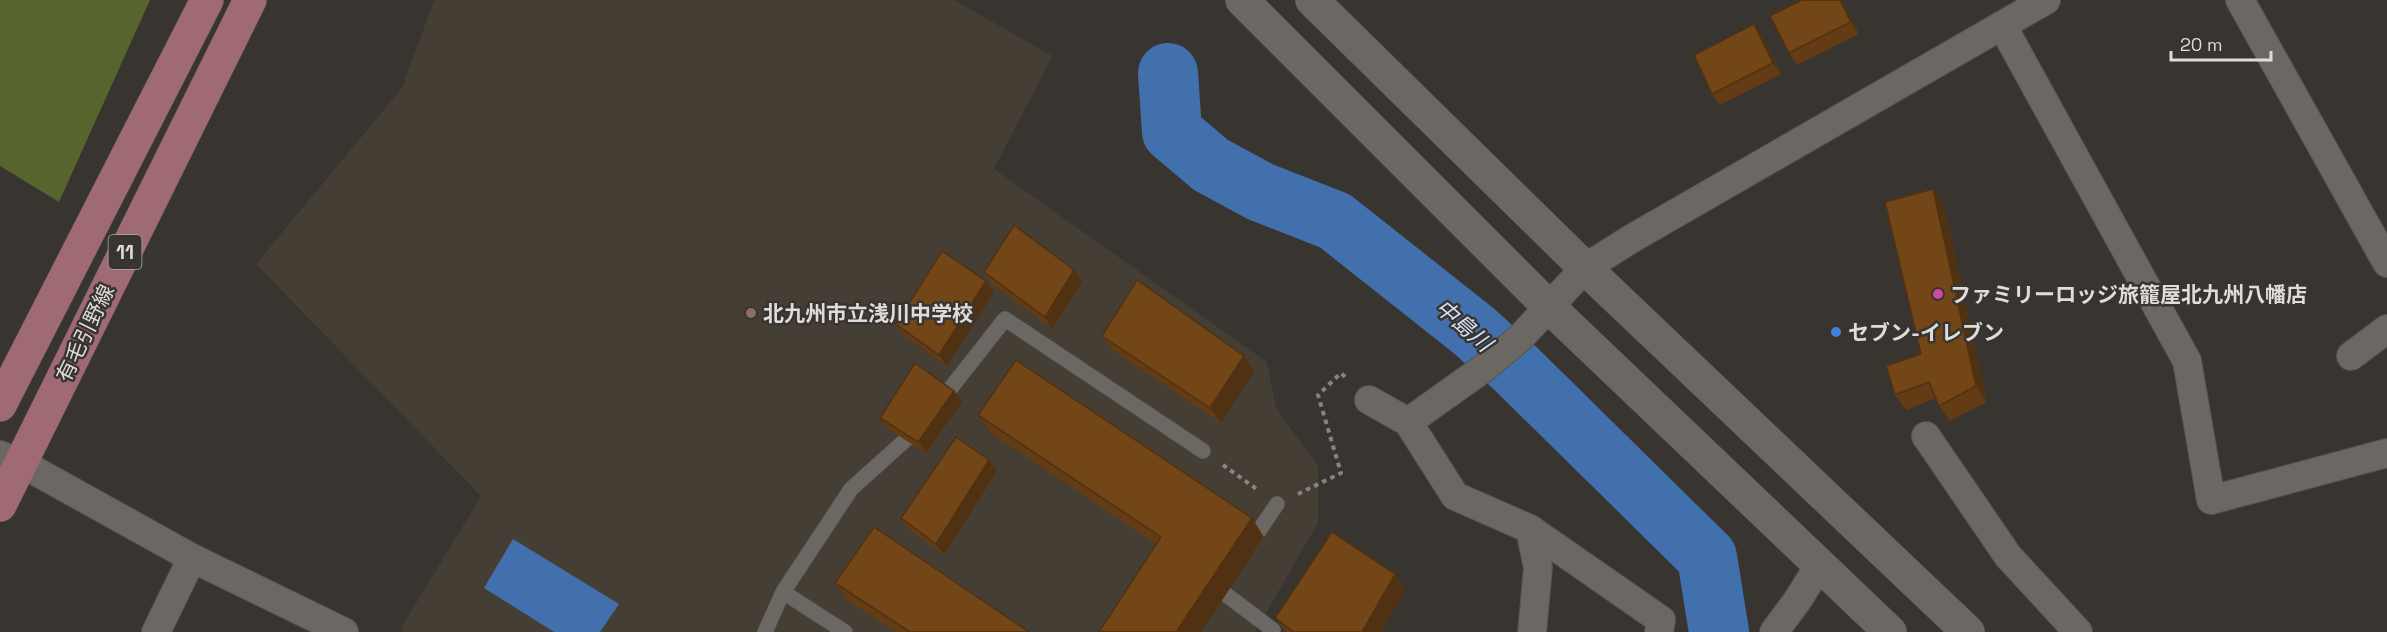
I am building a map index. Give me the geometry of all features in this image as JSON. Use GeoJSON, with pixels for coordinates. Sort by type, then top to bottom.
{"type":"FeatureCollection","features":[{"type":"Feature","properties":{"kind":"main road","name":"有毛引野線"},"geometry":{"type":"LineString","coordinates":[[0,405],[207,0]]}},
{"type":"Feature","properties":{"kind":"main road","name":"有毛引野線"},"geometry":{"type":"LineString","coordinates":[[0,505],[10,459],[250,0]]}},
{"type":"Feature","properties":{"kind":"street"},"geometry":{"type":"LineString","coordinates":[[1242,0],[1548,306],[1890,632]]}},
{"type":"Feature","properties":{"kind":"street"},"geometry":{"type":"LineString","coordinates":[[1312,0],[1585,268],[1968,632]]}},
{"type":"Feature","properties":{"kind":"street"},"geometry":{"type":"LineString","coordinates":[[1408,422],[1484,368],[1520,338],[1585,268],[1641,233],[2046,0]]}},
{"type":"Feature","properties":{"kind":"street"},"geometry":{"type":"LineString","coordinates":[[2240,0],[2387,263]]}},
{"type":"Feature","properties":{"kind":"street"},"geometry":{"type":"LineString","coordinates":[[2002,25],[2187,361],[2211,500],[2387,453]]}},
{"type":"Feature","properties":{"kind":"street"},"geometry":{"type":"LineString","coordinates":[[2351,356],[2387,329]]}},
{"type":"Feature","properties":{"kind":"street"},"geometry":{"type":"LineString","coordinates":[[1369,400],[1408,422],[1455,496],[1530,529],[1662,620],[1659,632]]}},
{"type":"Feature","properties":{"kind":"street"},"geometry":{"type":"LineString","coordinates":[[1926,436],[2008,556],[2078,632]]}},
{"type":"Feature","properties":{"kind":"street"},"geometry":{"type":"LineString","coordinates":[[10,459],[192,558],[344,632]]}},
{"type":"Feature","properties":{"kind":"street"},"geometry":{"type":"LineString","coordinates":[[1530,529],[1538,568],[1532,632]]}},
{"type":"Feature","properties":{"kind":"street"},"geometry":{"type":"LineString","coordinates":[[156,632],[192,558]]}},
{"type":"Feature","properties":{"kind":"street"},"geometry":{"type":"LineString","coordinates":[[1774,632],[1819,566]]}},
{"type":"Feature","properties":{"kind":"lane"},"geometry":{"type":"LineString","coordinates":[[765,632],[783,592],[851,489],[920,427],[1005,319],[1203,451]]}},
{"type":"Feature","properties":{"kind":"lane"},"geometry":{"type":"LineString","coordinates":[[1239,561],[1277,504]]}},
{"type":"Feature","properties":{"kind":"lane"},"geometry":{"type":"LineString","coordinates":[[1220,590],[1274,630],[1272,632]]}},
{"type":"Feature","properties":{"kind":"lane"},"geometry":{"type":"LineString","coordinates":[[783,592],[845,632]]}},
{"type":"Feature","properties":{"kind":"path"},"geometry":{"type":"LineString","coordinates":[[1203,451],[1277,504],[1341,473],[1318,395],[1341,373],[1369,400]]}},
{"type":"Feature","properties":{"kind":"shaded area","name":"北九州市立浅川中学校"},"geometry":{"type":"Polygon","coordinates":[[[434,0],[954,0],[1052,56],[994,169],[1267,362],[1276,408],[1318,466],[1318,523],[1255,632],[404,632],[400,630],[481,496],[256,264],[402,88],[434,0]]]}},
{"type":"Feature","properties":{"kind":"green space"},"geometry":{"type":"Polygon","coordinates":[[[0,0],[150,0],[59,202],[0,166],[0,0]]]}},
{"type":"Feature","properties":{"kind":"water"},"geometry":{"type":"Polygon","coordinates":[[[513,539],[619,604],[600,632],[554,632],[484,588],[513,539]]]}},
{"type":"Feature","properties":{"kind":"building"},"geometry":{"type":"Polygon","coordinates":[[[1802,0],[1840,0],[1851,22],[1789,53],[1770,16],[1802,0]]]}},
{"type":"Feature","properties":{"kind":"building"},"geometry":{"type":"Polygon","coordinates":[[[1754,24],[1773,63],[1712,94],[1694,55],[1754,24]]]}},
{"type":"Feature","properties":{"kind":"building","name":"ファミリーロッジ旅籠屋北九州八幡店"},"geometry":{"type":"Polygon","coordinates":[[[1933,189],[1976,386],[1939,406],[1929,382],[1895,395],[1886,366],[1921,354],[1885,202],[1933,189]]]}},
{"type":"Feature","properties":{"kind":"building"},"geometry":{"type":"Polygon","coordinates":[[[1014,225],[1074,270],[1045,317],[984,272],[1014,225]]]}},
{"type":"Feature","properties":{"kind":"building"},"geometry":{"type":"Polygon","coordinates":[[[942,251],[986,281],[939,355],[896,324],[942,251]]]}},
{"type":"Feature","properties":{"kind":"building"},"geometry":{"type":"Polygon","coordinates":[[[1137,280],[1244,356],[1210,408],[1102,336],[1137,280]]]}},
{"type":"Feature","properties":{"kind":"building"},"geometry":{"type":"Polygon","coordinates":[[[1016,360],[1252,518],[1176,632],[1099,632],[1161,537],[978,415],[1016,360]]]}},
{"type":"Feature","properties":{"kind":"building"},"geometry":{"type":"Polygon","coordinates":[[[915,363],[954,391],[918,442],[880,418],[915,363]]]}},
{"type":"Feature","properties":{"kind":"building"},"geometry":{"type":"Polygon","coordinates":[[[956,437],[989,460],[936,544],[901,518],[956,437]]]}},
{"type":"Feature","properties":{"kind":"building"},"geometry":{"type":"Polygon","coordinates":[[[874,527],[1029,632],[910,632],[835,583],[874,527]]]}},
{"type":"Feature","properties":{"kind":"building"},"geometry":{"type":"Polygon","coordinates":[[[1332,532],[1395,574],[1362,632],[1294,632],[1275,618],[1332,532]]]}},
{"type":"Feature","properties":{"kind":"waterway","name":"中島川"},"geometry":{"type":"LineString","coordinates":[[1168,73],[1172,132],[1211,165],[1261,192],[1335,221],[1474,331],[1516,369],[1707,557],[1719,632]]}},
{"type":"Feature","properties":{"kind":"place","name":"ファミリーロッジ旅籠屋北九州八幡店"},"geometry":{"type":"Point","coordinates":[1938,294]}},
{"type":"Feature","properties":{"kind":"place","name":"北九州市立浅川中学校"},"geometry":{"type":"Point","coordinates":[751,313]}},
{"type":"Feature","properties":{"kind":"place","name":"セブン-イレブン"},"geometry":{"type":"Point","coordinates":[1836,332]}}]}
